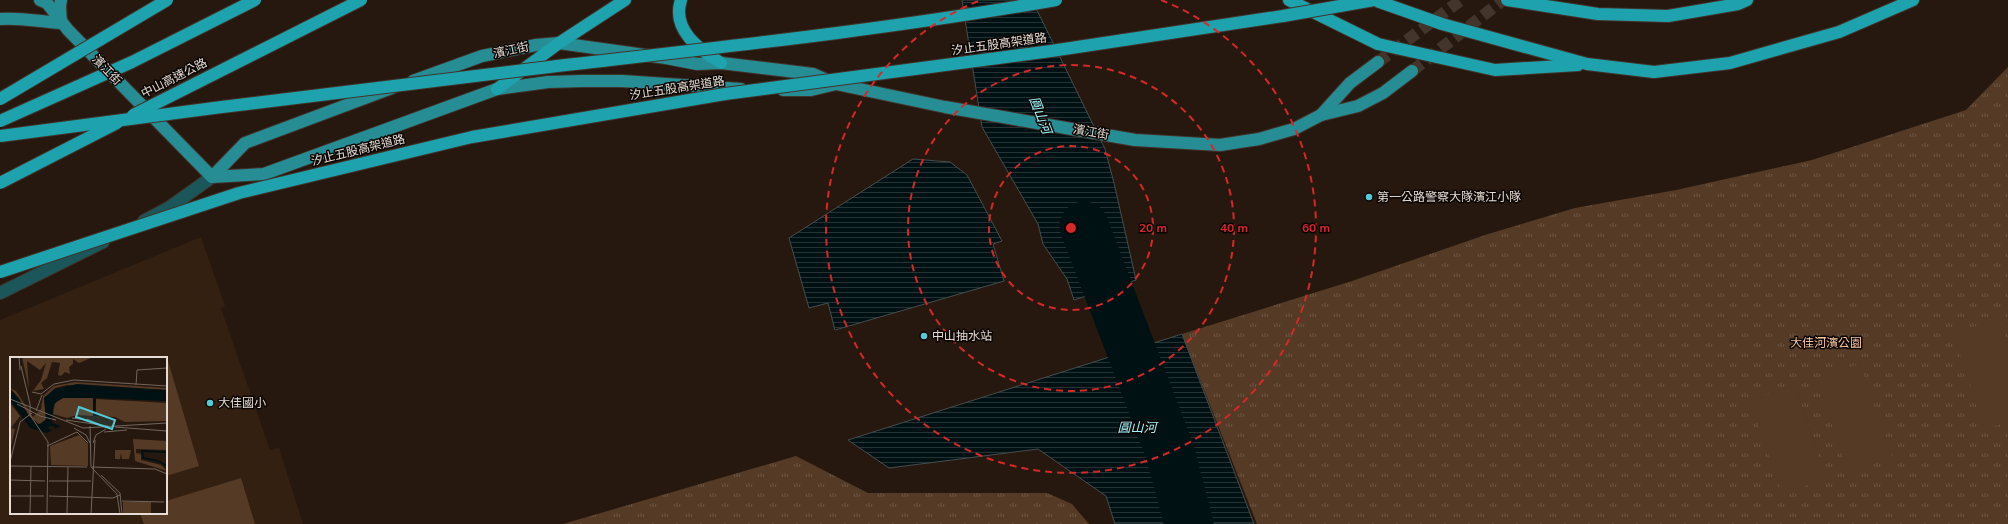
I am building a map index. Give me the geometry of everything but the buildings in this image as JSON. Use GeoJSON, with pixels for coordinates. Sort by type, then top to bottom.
{"type":"FeatureCollection","features":[{"type":"Feature","properties":{"kind":"highway"},"geometry":{"type":"LineString","coordinates":[[0,99],[168,0]]}},
{"type":"Feature","properties":{"kind":"highway"},"geometry":{"type":"LineString","coordinates":[[0,121],[132,62],[255,0]]}},
{"type":"Feature","properties":{"kind":"highway","name":"中山高速公路"},"geometry":{"type":"LineString","coordinates":[[0,182],[361,0]]}},
{"type":"Feature","properties":{"kind":"highway"},"geometry":{"type":"LineString","coordinates":[[496,89],[559,43],[625,0]]}},
{"type":"Feature","properties":{"kind":"highway"},"geometry":{"type":"LineString","coordinates":[[681,0],[680,20],[686,35],[700,50],[721,64]]}},
{"type":"Feature","properties":{"kind":"highway"},"geometry":{"type":"LineString","coordinates":[[0,136],[275,99],[774,41],[1056,0]]}},
{"type":"Feature","properties":{"kind":"highway"},"geometry":{"type":"LineString","coordinates":[[1289,0],[1378,44],[1495,70],[1587,64]]}},
{"type":"Feature","properties":{"kind":"highway"},"geometry":{"type":"LineString","coordinates":[[1374,0],[1442,24],[1587,64],[1654,72],[1730,63],[1839,32],[1913,0]]}},
{"type":"Feature","properties":{"kind":"highway","name":"汐止五股高架道路"},"geometry":{"type":"LineString","coordinates":[[0,272],[239,193],[472,137],[724,94],[1058,50],[1283,16],[1374,0]]}},
{"type":"Feature","properties":{"kind":"highway"},"geometry":{"type":"LineString","coordinates":[[1507,0],[1598,14],[1668,16],[1738,4],[1747,0]]}},
{"type":"Feature","properties":{"kind":"main road","name":"濱江街"},"geometry":{"type":"LineString","coordinates":[[40,0],[47,3],[61,23],[212,178]]}},
{"type":"Feature","properties":{"kind":"main road"},"geometry":{"type":"LineString","coordinates":[[0,19],[17,17],[38,22],[61,23],[61,0]]}},
{"type":"Feature","properties":{"kind":"main road","name":"濱江街"},"geometry":{"type":"LineString","coordinates":[[212,178],[245,143],[285,126],[482,56],[536,45],[559,43],[666,58],[697,64],[721,64],[813,74],[836,84],[945,107],[1135,140],[1220,145],[1259,139],[1294,128],[1321,115],[1358,106],[1383,93],[1412,71]]}},
{"type":"Feature","properties":{"kind":"main road","name":"濱江街"},"geometry":{"type":"LineString","coordinates":[[1321,115],[1350,83],[1378,62]]}},
{"type":"Feature","properties":{"kind":"main road","name":"濱江街"},"geometry":{"type":"LineString","coordinates":[[212,178],[264,174],[496,89],[548,82],[582,81],[774,90],[811,90],[836,84]]}},
{"type":"Feature","properties":{"kind":"street"},"geometry":{"type":"LineString","coordinates":[[0,293],[170,207],[212,178]]}},
{"type":"Feature","properties":{"kind":"shaded area","name":"大佳國小"},"geometry":{"type":"Polygon","coordinates":[[[201,237],[225,306],[221,308],[270,450],[279,448],[303,524],[0,524],[0,320],[201,237]]]}},
{"type":"Feature","properties":{"kind":"green space","name":"大佳河濱公園"},"geometry":{"type":"Polygon","coordinates":[[[2008,67],[2008,524],[1257,524],[1182,334],[1352,281],[1488,234],[1575,208],[1676,190],[1812,160],[1966,110],[2008,67]]]}},
{"type":"Feature","properties":{"kind":"green space"},"geometry":{"type":"Polygon","coordinates":[[[1998,319],[2008,350],[2008,422],[1985,429],[1953,333],[1998,319]]]}},
{"type":"Feature","properties":{"kind":"green space"},"geometry":{"type":"Polygon","coordinates":[[[167,362],[199,466],[167,476],[167,362]]]}},
{"type":"Feature","properties":{"kind":"green space"},"geometry":{"type":"Polygon","coordinates":[[[1860,364],[1892,457],[1848,472],[1816,379],[1860,364]]]}},
{"type":"Feature","properties":{"kind":"green space"},"geometry":{"type":"Polygon","coordinates":[[[1795,385],[1826,479],[1782,494],[1750,400],[1795,385]]]}},
{"type":"Feature","properties":{"kind":"green space"},"geometry":{"type":"Polygon","coordinates":[[[796,456],[868,493],[1047,493],[1072,504],[1089,524],[563,524],[796,456]]]}},
{"type":"Feature","properties":{"kind":"green space"},"geometry":{"type":"Polygon","coordinates":[[[241,478],[255,524],[144,524],[140,514],[167,514],[167,501],[241,478]]]}},
{"type":"Feature","properties":{"kind":"water","name":"圓山河"},"geometry":{"type":"Polygon","coordinates":[[[962,0],[1032,0],[1105,149],[1136,280],[1074,300],[1067,279],[1043,244],[1038,224],[982,127],[962,0]]]}},
{"type":"Feature","properties":{"kind":"water"},"geometry":{"type":"Polygon","coordinates":[[[913,159],[950,162],[967,175],[1002,241],[993,244],[1004,281],[835,330],[828,303],[809,308],[789,238],[913,159]]]}},
{"type":"Feature","properties":{"kind":"water","name":"圓山河"},"geometry":{"type":"Polygon","coordinates":[[[1182,334],[1254,524],[1115,524],[1106,496],[1038,449],[889,468],[848,440],[1182,334]]]}},
{"type":"Feature","properties":{"kind":"waterway","name":"圓山河"},"geometry":{"type":"LineString","coordinates":[[1084,226],[1170,452],[1189,524]]}},
{"type":"Feature","properties":{"kind":"tunnel"},"geometry":{"type":"LineString","coordinates":[[1378,62],[1461,0]]}},
{"type":"Feature","properties":{"kind":"tunnel"},"geometry":{"type":"LineString","coordinates":[[1412,71],[1503,0]]}},
{"type":"Feature","properties":{"kind":"place","name":"第一公路警察大隊濱江小隊"},"geometry":{"type":"Point","coordinates":[1369,197]}},
{"type":"Feature","properties":{"kind":"place","name":"中山抽水站"},"geometry":{"type":"Point","coordinates":[924,336]}},
{"type":"Feature","properties":{"kind":"place","name":"大佳國小"},"geometry":{"type":"Point","coordinates":[210,403]}}]}
